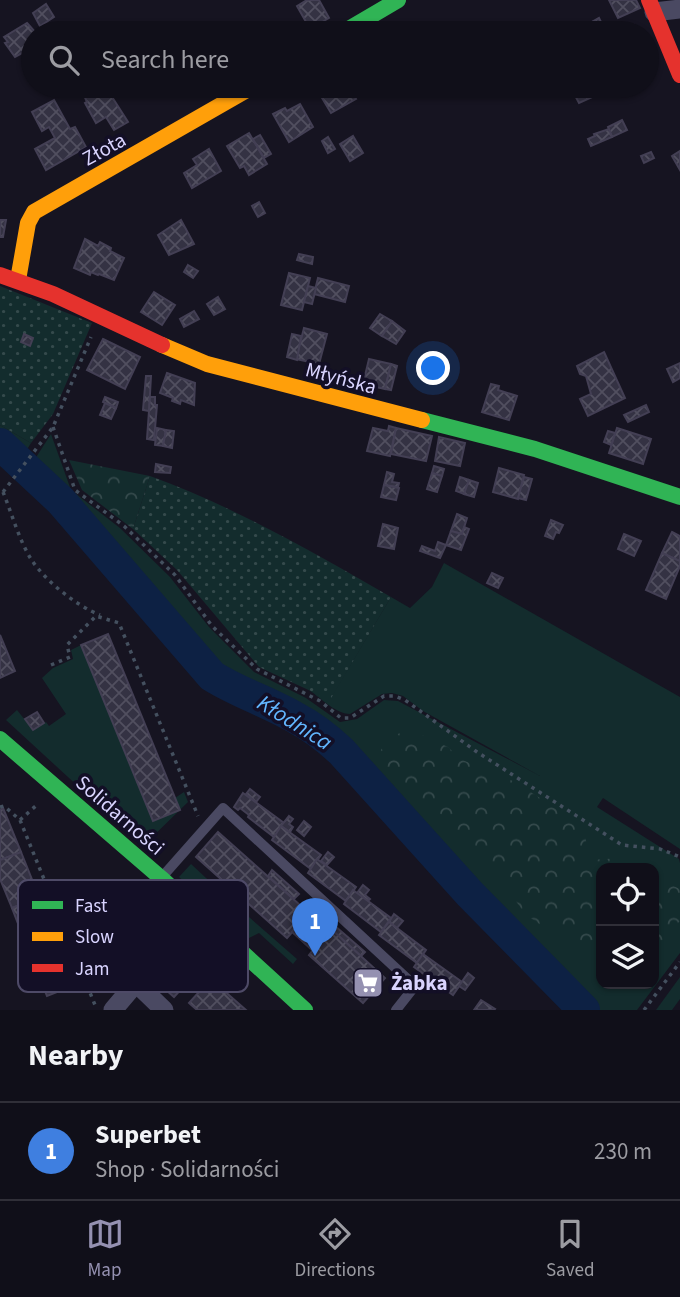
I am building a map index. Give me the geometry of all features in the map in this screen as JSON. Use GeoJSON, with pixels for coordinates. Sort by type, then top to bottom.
{"type":"FeatureCollection","features":[{"type":"Feature","properties":{"kind":"street"},"geometry":{"type":"LineString","coordinates":[[362,21],[398,0]]}},
{"type":"Feature","properties":{"kind":"street"},"geometry":{"type":"LineString","coordinates":[[652,6],[680,9]]}},
{"type":"Feature","properties":{"kind":"street"},"geometry":{"type":"LineString","coordinates":[[659,23],[680,75]]}},
{"type":"Feature","properties":{"kind":"street","name":"Złota"},"geometry":{"type":"LineString","coordinates":[[18,280],[28,223],[34,212],[233,98]]}},
{"type":"Feature","properties":{"kind":"street","name":"Młyńska"},"geometry":{"type":"LineString","coordinates":[[0,275],[18,280],[207,364],[535,449],[680,498]]}},
{"type":"Feature","properties":{"kind":"street","name":"Solidarności"},"geometry":{"type":"LineString","coordinates":[[0,739],[161,878]]}},
{"type":"Feature","properties":{"kind":"street","name":"Solidarności"},"geometry":{"type":"LineString","coordinates":[[248,958],[305,1010]]}},
{"type":"Feature","properties":{"kind":"street"},"geometry":{"type":"LineString","coordinates":[[113,1010],[129,992]]}},
{"type":"Feature","properties":{"kind":"street"},"geometry":{"type":"LineString","coordinates":[[145,992],[164,1010]]}},
{"type":"Feature","properties":{"kind":"lane"},"geometry":{"type":"LineString","coordinates":[[161,878],[223,808],[415,986],[396,1010]]}},
{"type":"Feature","properties":{"kind":"path"},"geometry":{"type":"LineString","coordinates":[[100,317],[53,426],[2,492],[31,560],[62,592],[89,611],[119,623],[204,831]]}},
{"type":"Feature","properties":{"kind":"path"},"geometry":{"type":"LineString","coordinates":[[53,426],[75,489],[124,526],[166,567],[212,626],[257,669],[320,701],[341,718],[350,719],[384,696],[405,700],[477,752],[622,845],[660,849],[680,857]]}},
{"type":"Feature","properties":{"kind":"path"},"geometry":{"type":"LineString","coordinates":[[51,665],[70,657],[67,645],[96,617],[119,623]]}},
{"type":"Feature","properties":{"kind":"path"},"geometry":{"type":"LineString","coordinates":[[20,820],[56,788]]}},
{"type":"Feature","properties":{"kind":"path"},"geometry":{"type":"LineString","coordinates":[[1,805],[20,820],[44,880]]}},
{"type":"Feature","properties":{"kind":"path"},"geometry":{"type":"LineString","coordinates":[[644,1010],[680,962]]}},
{"type":"Feature","properties":{"kind":"path"},"geometry":{"type":"LineString","coordinates":[[90,992],[97,1010]]}},
{"type":"Feature","properties":{"kind":"green space"},"geometry":{"type":"Polygon","coordinates":[[[0,286],[92,323],[53,414],[31,443],[0,425],[0,286]]]}},
{"type":"Feature","properties":{"kind":"green space"},"geometry":{"type":"Polygon","coordinates":[[[0,425],[31,443],[23,456],[0,435],[0,425]]]}},
{"type":"Feature","properties":{"kind":"green space"},"geometry":{"type":"Polygon","coordinates":[[[51,434],[71,490],[120,528],[170,577],[209,627],[254,672],[306,698],[340,722],[357,719],[384,700],[398,701],[540,776],[423,711],[403,696],[382,694],[350,714],[333,708],[306,688],[330,699],[391,597],[410,608],[432,587],[444,563],[680,697],[680,849],[603,798],[597,807],[679,859],[680,863],[680,953],[659,981],[659,863],[596,863],[596,989],[653,989],[637,1010],[595,1010],[513,930],[341,740],[310,720],[246,690],[215,671],[33,462],[51,434]]]}},
{"type":"Feature","properties":{"kind":"green space"},"geometry":{"type":"Polygon","coordinates":[[[69,460],[150,476],[133,529],[82,490],[69,460]]]}},
{"type":"Feature","properties":{"kind":"green space"},"geometry":{"type":"Polygon","coordinates":[[[150,476],[243,516],[391,597],[330,700],[259,667],[177,570],[133,529],[150,476]]]}},
{"type":"Feature","properties":{"kind":"green space"},"geometry":{"type":"Polygon","coordinates":[[[81,645],[153,821],[180,810],[143,846],[6,720],[17,710],[33,730],[46,722],[49,726],[66,714],[42,678],[53,668],[73,659],[71,650],[81,645]]]}},
{"type":"Feature","properties":{"kind":"green space"},"geometry":{"type":"Polygon","coordinates":[[[409,729],[448,747],[460,759],[515,782],[582,825],[591,860],[621,858],[628,863],[596,863],[596,957],[525,914],[493,869],[469,842],[390,774],[381,750],[389,738],[409,729]]]}},
{"type":"Feature","properties":{"kind":"green space"},"geometry":{"type":"Polygon","coordinates":[[[184,792],[188,802],[180,810],[175,798],[184,792]]]}},
{"type":"Feature","properties":{"kind":"green space"},"geometry":{"type":"Polygon","coordinates":[[[191,864],[208,880],[182,880],[179,877],[191,864]]]}},
{"type":"Feature","properties":{"kind":"green space"},"geometry":{"type":"Polygon","coordinates":[[[665,882],[680,889],[680,921],[659,946],[659,926],[659,883],[665,882]]]}},
{"type":"Feature","properties":{"kind":"green space"},"geometry":{"type":"Polygon","coordinates":[[[248,918],[297,959],[293,964],[259,933],[248,938],[248,918]]]}},
{"type":"Feature","properties":{"kind":"green space"},"geometry":{"type":"Polygon","coordinates":[[[680,977],[680,999],[672,1010],[656,1010],[680,977]]]}},
{"type":"Feature","properties":{"kind":"building"},"geometry":{"type":"Polygon","coordinates":[[[307,0],[319,0],[329,18],[324,21],[305,21],[297,6],[307,0]]]}},
{"type":"Feature","properties":{"kind":"building"},"geometry":{"type":"Polygon","coordinates":[[[609,0],[636,0],[640,8],[618,18],[609,0]]]}},
{"type":"Feature","properties":{"kind":"building"},"geometry":{"type":"Polygon","coordinates":[[[46,4],[54,17],[48,21],[37,21],[33,13],[46,4]]]}},
{"type":"Feature","properties":{"kind":"building"},"geometry":{"type":"Polygon","coordinates":[[[21,27],[21,54],[15,57],[4,37],[21,27]]]}},
{"type":"Feature","properties":{"kind":"building"},"geometry":{"type":"Polygon","coordinates":[[[85,98],[113,98],[128,122],[114,130],[106,117],[96,123],[85,103],[85,98]]]}},
{"type":"Feature","properties":{"kind":"building"},"geometry":{"type":"Polygon","coordinates":[[[322,98],[356,99],[331,113],[322,98]]]}},
{"type":"Feature","properties":{"kind":"building"},"geometry":{"type":"Polygon","coordinates":[[[576,98],[590,98],[579,103],[576,98]]]}},
{"type":"Feature","properties":{"kind":"building"},"geometry":{"type":"Polygon","coordinates":[[[54,100],[70,129],[75,127],[86,147],[46,170],[35,149],[55,138],[49,127],[42,131],[32,112],[54,100]]]}},
{"type":"Feature","properties":{"kind":"building"},"geometry":{"type":"Polygon","coordinates":[[[300,104],[313,127],[289,142],[273,114],[300,104]]]}},
{"type":"Feature","properties":{"kind":"building"},"geometry":{"type":"Polygon","coordinates":[[[622,120],[627,130],[612,137],[608,127],[622,120]]]}},
{"type":"Feature","properties":{"kind":"building"},"geometry":{"type":"Polygon","coordinates":[[[609,129],[612,137],[591,146],[588,139],[609,129]]]}},
{"type":"Feature","properties":{"kind":"building"},"geometry":{"type":"Polygon","coordinates":[[[249,133],[267,164],[249,175],[244,166],[240,168],[227,146],[249,133]]]}},
{"type":"Feature","properties":{"kind":"building"},"geometry":{"type":"Polygon","coordinates":[[[260,135],[271,154],[264,158],[253,139],[260,135]]]}},
{"type":"Feature","properties":{"kind":"building"},"geometry":{"type":"Polygon","coordinates":[[[353,136],[363,153],[350,161],[340,144],[353,136]]]}},
{"type":"Feature","properties":{"kind":"building"},"geometry":{"type":"Polygon","coordinates":[[[328,137],[335,149],[328,153],[322,141],[328,137]]]}},
{"type":"Feature","properties":{"kind":"building"},"geometry":{"type":"Polygon","coordinates":[[[209,149],[221,171],[192,188],[184,173],[197,165],[193,159],[209,149]]]}},
{"type":"Feature","properties":{"kind":"building"},"geometry":{"type":"Polygon","coordinates":[[[680,151],[680,170],[672,156],[680,151]]]}},
{"type":"Feature","properties":{"kind":"building"},"geometry":{"type":"Polygon","coordinates":[[[651,152],[654,158],[644,163],[641,156],[651,152]]]}},
{"type":"Feature","properties":{"kind":"building"},"geometry":{"type":"Polygon","coordinates":[[[259,202],[265,213],[258,217],[252,206],[259,202]]]}},
{"type":"Feature","properties":{"kind":"building"},"geometry":{"type":"Polygon","coordinates":[[[0,220],[6,220],[3,237],[0,237],[0,220]]]}},
{"type":"Feature","properties":{"kind":"building"},"geometry":{"type":"Polygon","coordinates":[[[181,220],[194,244],[169,255],[158,235],[181,220]]]}},
{"type":"Feature","properties":{"kind":"building"},"geometry":{"type":"Polygon","coordinates":[[[85,239],[98,246],[100,242],[124,258],[114,280],[91,272],[90,275],[74,268],[85,239]]]}},
{"type":"Feature","properties":{"kind":"building"},"geometry":{"type":"Polygon","coordinates":[[[299,254],[313,257],[312,264],[297,260],[299,254]]]}},
{"type":"Feature","properties":{"kind":"building"},"geometry":{"type":"Polygon","coordinates":[[[188,265],[198,271],[193,278],[184,272],[188,265]]]}},
{"type":"Feature","properties":{"kind":"building"},"geometry":{"type":"Polygon","coordinates":[[[289,273],[310,278],[302,310],[281,305],[289,273]]]}},
{"type":"Feature","properties":{"kind":"building"},"geometry":{"type":"Polygon","coordinates":[[[318,278],[349,286],[345,302],[314,294],[318,278]]]}},
{"type":"Feature","properties":{"kind":"building"},"geometry":{"type":"Polygon","coordinates":[[[308,286],[316,288],[312,304],[304,302],[308,286]]]}},
{"type":"Feature","properties":{"kind":"building"},"geometry":{"type":"Polygon","coordinates":[[[154,292],[175,305],[162,325],[141,312],[154,292]]]}},
{"type":"Feature","properties":{"kind":"building"},"geometry":{"type":"Polygon","coordinates":[[[218,297],[225,309],[214,315],[207,304],[218,297]]]}},
{"type":"Feature","properties":{"kind":"building"},"geometry":{"type":"Polygon","coordinates":[[[194,311],[199,319],[184,327],[180,319],[194,311]]]}},
{"type":"Feature","properties":{"kind":"building"},"geometry":{"type":"Polygon","coordinates":[[[380,314],[392,321],[382,336],[370,328],[380,314]]]}},
{"type":"Feature","properties":{"kind":"building"},"geometry":{"type":"Polygon","coordinates":[[[392,321],[405,331],[396,344],[382,336],[392,321]]]}},
{"type":"Feature","properties":{"kind":"building"},"geometry":{"type":"Polygon","coordinates":[[[304,328],[327,334],[319,364],[296,359],[304,328]]]}},
{"type":"Feature","properties":{"kind":"building"},"geometry":{"type":"Polygon","coordinates":[[[24,334],[33,338],[30,346],[21,342],[24,334]]]}},
{"type":"Feature","properties":{"kind":"building"},"geometry":{"type":"Polygon","coordinates":[[[292,334],[301,336],[297,360],[287,357],[292,334]]]}},
{"type":"Feature","properties":{"kind":"building"},"geometry":{"type":"Polygon","coordinates":[[[103,339],[140,357],[125,389],[87,370],[103,339]]]}},
{"type":"Feature","properties":{"kind":"building"},"geometry":{"type":"Polygon","coordinates":[[[604,352],[625,398],[588,416],[580,399],[591,394],[586,376],[580,374],[577,366],[604,352]]]}},
{"type":"Feature","properties":{"kind":"building"},"geometry":{"type":"Polygon","coordinates":[[[369,359],[391,364],[385,389],[363,384],[369,359]]]}},
{"type":"Feature","properties":{"kind":"building"},"geometry":{"type":"Polygon","coordinates":[[[680,363],[680,378],[673,382],[667,369],[680,363]]]}},
{"type":"Feature","properties":{"kind":"building"},"geometry":{"type":"Polygon","coordinates":[[[391,364],[397,366],[391,390],[385,389],[391,364]]]}},
{"type":"Feature","properties":{"kind":"building"},"geometry":{"type":"Polygon","coordinates":[[[167,373],[195,383],[194,405],[181,400],[180,404],[160,393],[167,373]]]}},
{"type":"Feature","properties":{"kind":"building"},"geometry":{"type":"Polygon","coordinates":[[[146,376],[151,376],[149,411],[143,410],[146,376]]]}},
{"type":"Feature","properties":{"kind":"building"},"geometry":{"type":"Polygon","coordinates":[[[491,384],[499,386],[498,390],[517,396],[509,420],[482,412],[491,384]]]}},
{"type":"Feature","properties":{"kind":"building"},"geometry":{"type":"Polygon","coordinates":[[[105,397],[118,402],[116,408],[103,402],[105,397]]]}},
{"type":"Feature","properties":{"kind":"building"},"geometry":{"type":"Polygon","coordinates":[[[150,397],[155,397],[157,405],[154,440],[147,439],[150,397]]]}},
{"type":"Feature","properties":{"kind":"building"},"geometry":{"type":"Polygon","coordinates":[[[105,403],[116,408],[111,419],[100,415],[105,403]]]}},
{"type":"Feature","properties":{"kind":"building"},"geometry":{"type":"Polygon","coordinates":[[[646,405],[649,412],[628,422],[624,415],[646,405]]]}},
{"type":"Feature","properties":{"kind":"building"},"geometry":{"type":"Polygon","coordinates":[[[389,426],[396,428],[390,456],[367,451],[373,428],[388,431],[389,426]]]}},
{"type":"Feature","properties":{"kind":"building"},"geometry":{"type":"Polygon","coordinates":[[[157,428],[166,430],[163,446],[155,445],[157,428]]]}},
{"type":"Feature","properties":{"kind":"building"},"geometry":{"type":"Polygon","coordinates":[[[396,428],[432,436],[426,461],[391,454],[396,428]]]}},
{"type":"Feature","properties":{"kind":"building"},"geometry":{"type":"Polygon","coordinates":[[[617,428],[651,439],[643,464],[609,453],[617,428]]]}},
{"type":"Feature","properties":{"kind":"building"},"geometry":{"type":"Polygon","coordinates":[[[166,430],[174,431],[172,448],[163,446],[166,430]]]}},
{"type":"Feature","properties":{"kind":"building"},"geometry":{"type":"Polygon","coordinates":[[[608,431],[615,433],[611,445],[604,442],[608,431]]]}},
{"type":"Feature","properties":{"kind":"building"},"geometry":{"type":"Polygon","coordinates":[[[439,437],[465,443],[460,466],[435,461],[439,437]]]}},
{"type":"Feature","properties":{"kind":"building"},"geometry":{"type":"Polygon","coordinates":[[[156,464],[171,467],[170,473],[155,472],[156,464]]]}},
{"type":"Feature","properties":{"kind":"building"},"geometry":{"type":"Polygon","coordinates":[[[434,466],[444,469],[442,476],[432,473],[434,466]]]}},
{"type":"Feature","properties":{"kind":"building"},"geometry":{"type":"Polygon","coordinates":[[[499,468],[524,475],[518,499],[493,492],[499,468]]]}},
{"type":"Feature","properties":{"kind":"building"},"geometry":{"type":"Polygon","coordinates":[[[387,472],[394,474],[392,482],[399,483],[398,487],[384,485],[387,472]]]}},
{"type":"Feature","properties":{"kind":"building"},"geometry":{"type":"Polygon","coordinates":[[[432,473],[442,476],[437,492],[427,489],[432,473]]]}},
{"type":"Feature","properties":{"kind":"building"},"geometry":{"type":"Polygon","coordinates":[[[460,477],[469,480],[464,494],[456,491],[460,477]]]}},
{"type":"Feature","properties":{"kind":"building"},"geometry":{"type":"Polygon","coordinates":[[[524,477],[532,479],[526,500],[518,498],[524,477]]]}},
{"type":"Feature","properties":{"kind":"building"},"geometry":{"type":"Polygon","coordinates":[[[469,480],[478,483],[474,497],[464,494],[469,480]]]}},
{"type":"Feature","properties":{"kind":"building"},"geometry":{"type":"Polygon","coordinates":[[[384,485],[399,488],[396,500],[381,497],[384,485]]]}},
{"type":"Feature","properties":{"kind":"building"},"geometry":{"type":"Polygon","coordinates":[[[457,514],[467,518],[462,534],[451,531],[457,514]]]}},
{"type":"Feature","properties":{"kind":"building"},"geometry":{"type":"Polygon","coordinates":[[[551,520],[563,525],[553,539],[545,536],[551,520]]]}},
{"type":"Feature","properties":{"kind":"building"},"geometry":{"type":"Polygon","coordinates":[[[383,524],[398,528],[394,549],[378,546],[383,524]]]}},
{"type":"Feature","properties":{"kind":"building"},"geometry":{"type":"Polygon","coordinates":[[[464,527],[469,529],[461,550],[446,545],[451,531],[462,534],[464,527]]]}},
{"type":"Feature","properties":{"kind":"building"},"geometry":{"type":"Polygon","coordinates":[[[672,532],[680,536],[680,561],[662,553],[672,532]]]}},
{"type":"Feature","properties":{"kind":"building"},"geometry":{"type":"Polygon","coordinates":[[[624,534],[641,541],[634,556],[618,549],[624,534]]]}},
{"type":"Feature","properties":{"kind":"building"},"geometry":{"type":"Polygon","coordinates":[[[438,542],[446,545],[440,558],[420,551],[422,546],[435,551],[438,542]]]}},
{"type":"Feature","properties":{"kind":"building"},"geometry":{"type":"Polygon","coordinates":[[[662,553],[680,561],[666,599],[646,590],[662,553]]]}},
{"type":"Feature","properties":{"kind":"building"},"geometry":{"type":"Polygon","coordinates":[[[492,573],[503,578],[498,588],[487,583],[492,573]]]}},
{"type":"Feature","properties":{"kind":"building"},"geometry":{"type":"Polygon","coordinates":[[[108,634],[180,810],[153,821],[81,645],[108,634]]]}},
{"type":"Feature","properties":{"kind":"building"},"geometry":{"type":"Polygon","coordinates":[[[0,635],[15,671],[0,678],[0,635]]]}},
{"type":"Feature","properties":{"kind":"building"},"geometry":{"type":"Polygon","coordinates":[[[37,712],[44,723],[33,730],[25,719],[37,712]]]}},
{"type":"Feature","properties":{"kind":"building"},"geometry":{"type":"Polygon","coordinates":[[[250,789],[260,797],[256,802],[246,794],[250,789]]]}},
{"type":"Feature","properties":{"kind":"building"},"geometry":{"type":"Polygon","coordinates":[[[243,793],[284,823],[274,837],[240,808],[238,810],[234,807],[243,793]]]}},
{"type":"Feature","properties":{"kind":"building"},"geometry":{"type":"Polygon","coordinates":[[[3,808],[21,852],[0,860],[0,810],[3,808]]]}},
{"type":"Feature","properties":{"kind":"building"},"geometry":{"type":"Polygon","coordinates":[[[289,816],[293,819],[289,824],[293,827],[290,832],[281,826],[289,816]]]}},
{"type":"Feature","properties":{"kind":"building"},"geometry":{"type":"Polygon","coordinates":[[[304,821],[311,827],[304,836],[297,830],[304,821]]]}},
{"type":"Feature","properties":{"kind":"building"},"geometry":{"type":"Polygon","coordinates":[[[281,826],[321,855],[311,869],[272,840],[281,826]]]}},
{"type":"Feature","properties":{"kind":"building"},"geometry":{"type":"Polygon","coordinates":[[[218,832],[309,913],[287,938],[248,903],[248,880],[222,880],[196,857],[218,832]]]}},
{"type":"Feature","properties":{"kind":"building"},"geometry":{"type":"Polygon","coordinates":[[[21,852],[32,880],[18,880],[18,906],[12,908],[0,879],[0,860],[21,852]]]}},
{"type":"Feature","properties":{"kind":"building"},"geometry":{"type":"Polygon","coordinates":[[[328,852],[334,857],[327,865],[321,861],[328,852]]]}},
{"type":"Feature","properties":{"kind":"building"},"geometry":{"type":"Polygon","coordinates":[[[317,859],[356,887],[346,901],[308,873],[317,859]]]}},
{"type":"Feature","properties":{"kind":"building"},"geometry":{"type":"Polygon","coordinates":[[[272,870],[299,894],[294,899],[268,876],[272,870]]]}},
{"type":"Feature","properties":{"kind":"building"},"geometry":{"type":"Polygon","coordinates":[[[363,885],[369,890],[365,895],[370,899],[368,901],[357,893],[363,885]]]}},
{"type":"Feature","properties":{"kind":"building"},"geometry":{"type":"Polygon","coordinates":[[[353,890],[391,918],[381,932],[344,904],[353,890]]]}},
{"type":"Feature","properties":{"kind":"building"},"geometry":{"type":"Polygon","coordinates":[[[18,906],[18,924],[12,908],[18,906]]]}},
{"type":"Feature","properties":{"kind":"building"},"geometry":{"type":"Polygon","coordinates":[[[309,913],[329,930],[324,936],[303,918],[309,913]]]}},
{"type":"Feature","properties":{"kind":"building"},"geometry":{"type":"Polygon","coordinates":[[[394,914],[403,921],[397,928],[389,922],[394,914]]]}},
{"type":"Feature","properties":{"kind":"building"},"geometry":{"type":"Polygon","coordinates":[[[303,918],[324,936],[312,950],[292,932],[303,918]]]}},
{"type":"Feature","properties":{"kind":"building"},"geometry":{"type":"Polygon","coordinates":[[[389,922],[426,950],[417,963],[379,935],[389,922]]]}},
{"type":"Feature","properties":{"kind":"building"},"geometry":{"type":"Polygon","coordinates":[[[335,926],[365,952],[361,956],[332,930],[335,926]]]}},
{"type":"Feature","properties":{"kind":"building"},"geometry":{"type":"Polygon","coordinates":[[[330,928],[385,978],[363,1003],[309,955],[330,928]]]}},
{"type":"Feature","properties":{"kind":"building"},"geometry":{"type":"Polygon","coordinates":[[[423,954],[462,982],[453,995],[414,967],[423,954]]]}},
{"type":"Feature","properties":{"kind":"building"},"geometry":{"type":"Polygon","coordinates":[[[468,973],[474,978],[465,990],[459,986],[468,973]]]}},
{"type":"Feature","properties":{"kind":"building"},"geometry":{"type":"Polygon","coordinates":[[[199,992],[226,992],[246,1010],[197,1010],[189,1003],[199,992]]]}},
{"type":"Feature","properties":{"kind":"building"},"geometry":{"type":"Polygon","coordinates":[[[481,1000],[495,1009],[474,1010],[481,1000]]]}},
{"type":"Feature","properties":{"kind":"waterway","name":"Kłodnica"},"geometry":{"type":"LineString","coordinates":[[0,444],[61,501],[212,676],[302,721],[336,746],[470,894],[584,1010]]}},
{"type":"Feature","properties":{"kind":"traffic: fast"},"geometry":{"type":"LineString","coordinates":[[362,21],[398,0]]}},
{"type":"Feature","properties":{"kind":"traffic: fast"},"geometry":{"type":"LineString","coordinates":[[422,420],[535,449],[680,497]]}},
{"type":"Feature","properties":{"kind":"traffic: fast"},"geometry":{"type":"LineString","coordinates":[[0,739],[163,880]]}},
{"type":"Feature","properties":{"kind":"traffic: fast"},"geometry":{"type":"LineString","coordinates":[[248,958],[305,1010]]}},
{"type":"Feature","properties":{"kind":"traffic: slow"},"geometry":{"type":"LineString","coordinates":[[18,280],[28,223],[34,212],[233,98]]}},
{"type":"Feature","properties":{"kind":"traffic: slow"},"geometry":{"type":"LineString","coordinates":[[162,345],[207,364],[422,420]]}},
{"type":"Feature","properties":{"kind":"traffic: jam"},"geometry":{"type":"LineString","coordinates":[[649,0],[658,21]]}},
{"type":"Feature","properties":{"kind":"traffic: jam"},"geometry":{"type":"LineString","coordinates":[[659,24],[680,75]]}},
{"type":"Feature","properties":{"kind":"traffic: jam"},"geometry":{"type":"LineString","coordinates":[[0,275],[53,294],[162,345]]}},
{"type":"Feature","properties":{"kind":"place","name":"Superbet"},"geometry":{"type":"Point","coordinates":[315,956]}},
{"type":"Feature","properties":{"kind":"place","name":"Żabka"},"geometry":{"type":"Point","coordinates":[368,983]}}]}
